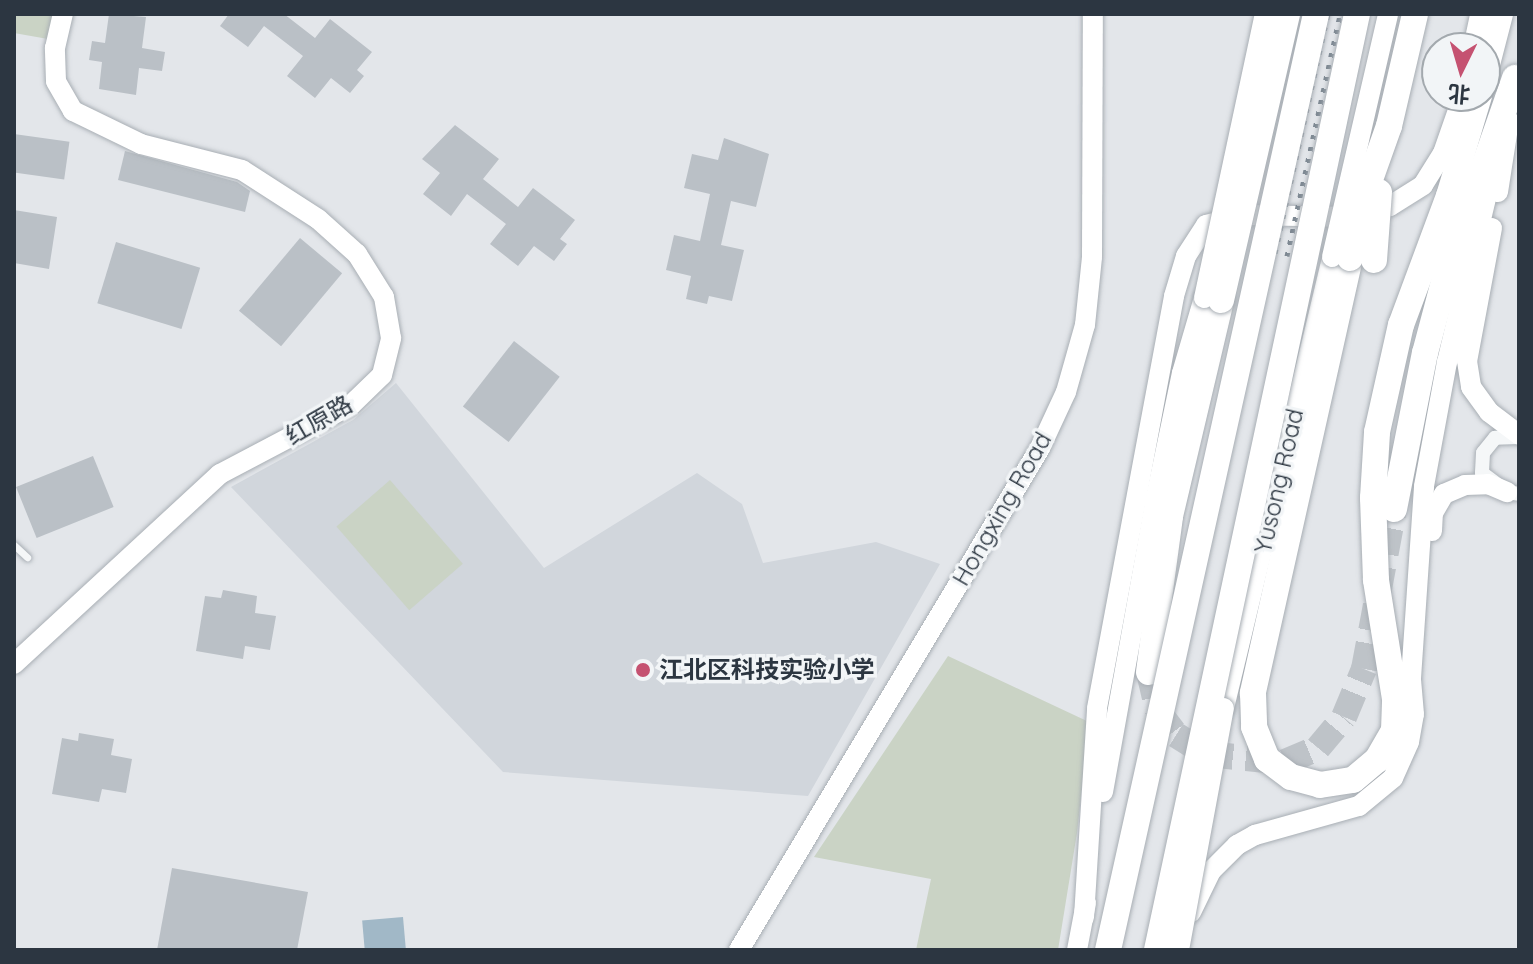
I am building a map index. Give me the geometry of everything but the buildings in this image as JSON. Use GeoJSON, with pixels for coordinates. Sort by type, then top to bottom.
{"type":"FeatureCollection","features":[{"type":"Feature","properties":{"kind":"highway"},"geometry":{"type":"LineString","coordinates":[[1149,672],[1170,516],[1212,299],[1287,14]]}},
{"type":"Feature","properties":{"kind":"highway"},"geometry":{"type":"LineString","coordinates":[[1108,950],[1316,14]]}},
{"type":"Feature","properties":{"kind":"highway","name":"Yusong Road"},"geometry":{"type":"LineString","coordinates":[[1157,950],[1357,14]]}},
{"type":"Feature","properties":{"kind":"highway"},"geometry":{"type":"LineString","coordinates":[[1415,14],[1389,126],[1367,188],[1253,693],[1254,727],[1267,759],[1291,777],[1320,785],[1353,780],[1377,760],[1394,731],[1395,699],[1376,580],[1373,498],[1377,432],[1401,325],[1449,196],[1474,112]]}},
{"type":"Feature","properties":{"kind":"highway"},"geometry":{"type":"LineString","coordinates":[[1394,509],[1425,353],[1445,278],[1517,69]]}},
{"type":"Feature","properties":{"kind":"main road","name":"红原路"},"geometry":{"type":"LineString","coordinates":[[14,664],[220,474],[351,405],[382,375],[391,338],[384,297],[357,254],[318,219],[242,170],[141,144],[73,111],[56,81],[55,48],[63,14]]}},
{"type":"Feature","properties":{"kind":"main road","name":"Hongxing Road"},"geometry":{"type":"LineString","coordinates":[[739,950],[1040,448],[1066,392],[1085,325],[1092,257],[1093,14]]}},
{"type":"Feature","properties":{"kind":"main road"},"geometry":{"type":"LineString","coordinates":[[1106,712],[1182,373],[1212,299],[1265,14]]}},
{"type":"Feature","properties":{"kind":"main road","name":"Yusong Road"},"geometry":{"type":"LineString","coordinates":[[1180,944],[1224,708],[1352,258],[1388,14]]}},
{"type":"Feature","properties":{"kind":"main road"},"geometry":{"type":"LineString","coordinates":[[1517,69],[1467,361],[1471,387],[1489,412],[1519,436]]}},
{"type":"Feature","properties":{"kind":"main road"},"geometry":{"type":"LineString","coordinates":[[1414,714],[1411,678],[1426,472],[1447,362],[1517,69]]}},
{"type":"Feature","properties":{"kind":"main road"},"geometry":{"type":"LineString","coordinates":[[1077,950],[1084,917],[1106,712],[1174,296],[1186,256],[1206,225],[1247,215],[1350,217],[1390,206],[1423,185],[1443,153],[1457,112]]}},
{"type":"Feature","properties":{"kind":"main road"},"geometry":{"type":"LineString","coordinates":[[1180,944],[1200,888],[1224,855],[1255,835],[1315,821],[1359,806],[1393,778],[1409,742],[1423,666],[1433,513],[1444,494],[1465,485],[1488,484],[1513,493]]}},
{"type":"Feature","properties":{"kind":"street"},"geometry":{"type":"LineString","coordinates":[[1513,493],[1482,473],[1483,453],[1495,438],[1519,436]]}},
{"type":"Feature","properties":{"kind":"lane"},"geometry":{"type":"LineString","coordinates":[[14,545],[27,557]]}},
{"type":"Feature","properties":{"kind":"shaded area","name":"江北区科技实验小学"},"geometry":{"type":"Polygon","coordinates":[[[396,383],[544,568],[697,473],[742,504],[763,563],[876,542],[940,564],[808,796],[503,772],[231,487],[353,420],[396,383]]]}},
{"type":"Feature","properties":{"kind":"green space"},"geometry":{"type":"Polygon","coordinates":[[[14,14],[53,14],[48,39],[14,33],[14,14]]]}},
{"type":"Feature","properties":{"kind":"green space"},"geometry":{"type":"Polygon","coordinates":[[[390,480],[463,564],[409,610],[336,527],[390,480]]]}},
{"type":"Feature","properties":{"kind":"green space"},"geometry":{"type":"Polygon","coordinates":[[[948,656],[1089,722],[1077,833],[1058,950],[916,950],[931,879],[814,857],[948,656]]]}},
{"type":"Feature","properties":{"kind":"water"},"geometry":{"type":"Polygon","coordinates":[[[403,917],[406,950],[365,950],[362,921],[403,917]]]}},
{"type":"Feature","properties":{"kind":"tunnel"},"geometry":{"type":"LineString","coordinates":[[1149,672],[1158,711],[1176,735],[1207,754],[1285,762],[1318,748],[1344,717],[1364,669],[1394,509]]}},
{"type":"Feature","properties":{"kind":"railway"},"geometry":{"type":"LineString","coordinates":[[1275,253],[1328,14]]}},
{"type":"Feature","properties":{"kind":"railway"},"geometry":{"type":"LineString","coordinates":[[1287,256],[1340,14]]}},
{"type":"Feature","properties":{"kind":"place","name":"江北区科技实验小学"},"geometry":{"type":"Point","coordinates":[643,670]}}]}
